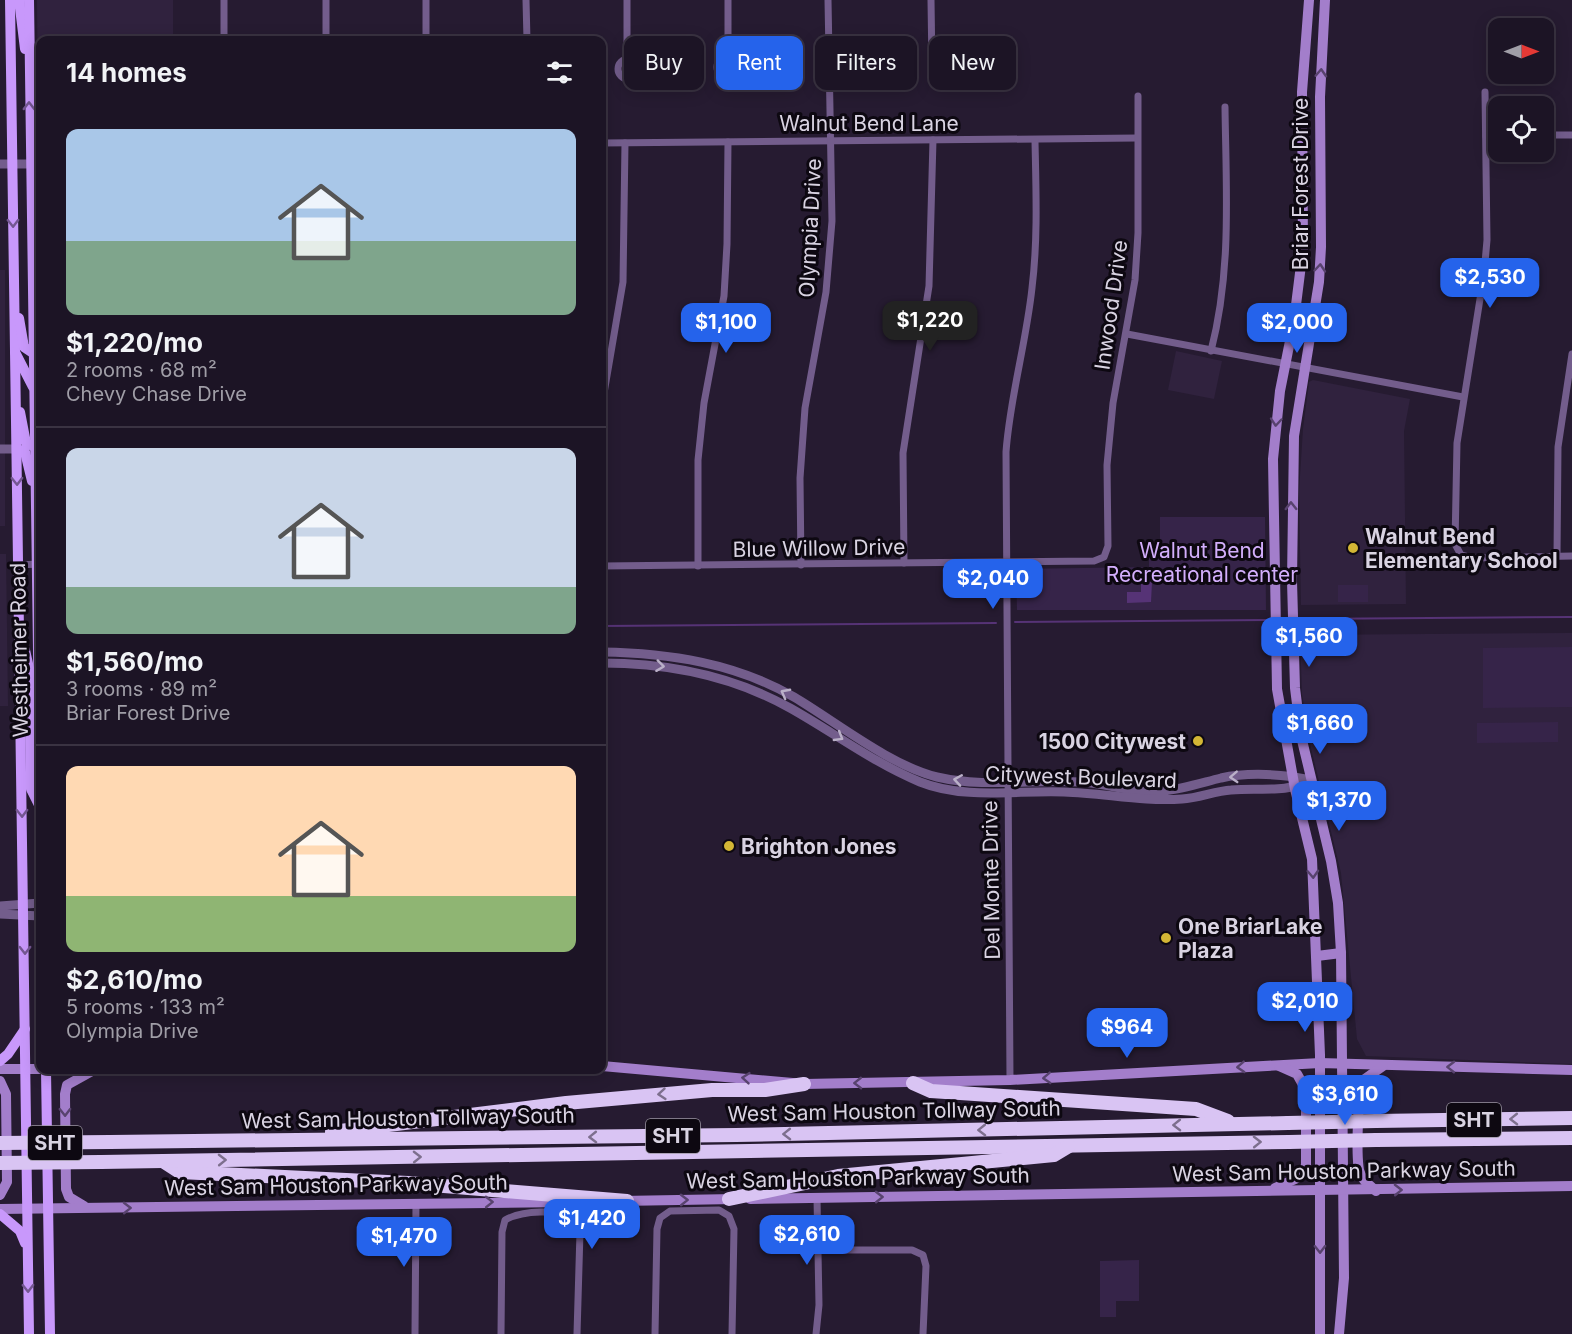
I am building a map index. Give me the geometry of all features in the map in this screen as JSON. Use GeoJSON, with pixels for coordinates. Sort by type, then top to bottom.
{"type":"FeatureCollection","features":[{"type":"Feature","properties":{"kind":"highway"},"geometry":{"type":"LineString","coordinates":[[913,1083],[931,1092],[1196,1109],[1236,1123]]}},
{"type":"Feature","properties":{"kind":"highway"},"geometry":{"type":"LineString","coordinates":[[269,1141],[566,1103],[712,1090],[765,1090],[804,1084]]}},
{"type":"Feature","properties":{"kind":"highway","name":"West Sam Houston Tollway South"},"geometry":{"type":"LineString","coordinates":[[0,1143],[736,1136],[1236,1123],[1572,1118]]}},
{"type":"Feature","properties":{"kind":"highway","name":"West Sam Houston Tollway South"},"geometry":{"type":"LineString","coordinates":[[0,1163],[1572,1138]]}},
{"type":"Feature","properties":{"kind":"highway"},"geometry":{"type":"LineString","coordinates":[[729,1199],[838,1176],[1054,1155],[1072,1145]]}},
{"type":"Feature","properties":{"kind":"highway"},"geometry":{"type":"LineString","coordinates":[[163,1161],[180,1172],[408,1184],[627,1201]]}},
{"type":"Feature","properties":{"kind":"main road","name":"Westheimer Road"},"geometry":{"type":"LineString","coordinates":[[10,0],[29,1334]]}},
{"type":"Feature","properties":{"kind":"main road"},"geometry":{"type":"LineString","coordinates":[[19,0],[22,40],[29,61]]}},
{"type":"Feature","properties":{"kind":"main road","name":"Westheimer Road"},"geometry":{"type":"LineString","coordinates":[[29,0],[29,61],[35,164],[33,388],[36,492]]}},
{"type":"Feature","properties":{"kind":"main road","name":"Briar Forest Drive"},"geometry":{"type":"LineString","coordinates":[[1309,0],[1302,92],[1303,249],[1276,419],[1273,459],[1277,689],[1295,789],[1312,859],[1320,1063],[1320,1334]]}},
{"type":"Feature","properties":{"kind":"main road","name":"Briar Forest Drive"},"geometry":{"type":"LineString","coordinates":[[1325,0],[1320,97],[1321,248],[1318,282],[1294,436],[1292,581],[1295,688],[1301,736],[1334,882],[1341,953],[1344,1278],[1339,1334]]}},
{"type":"Feature","properties":{"kind":"main road"},"geometry":{"type":"LineString","coordinates":[[14,298],[24,347],[33,353]]}},
{"type":"Feature","properties":{"kind":"main road"},"geometry":{"type":"LineString","coordinates":[[15,352],[33,388]]}},
{"type":"Feature","properties":{"kind":"main road"},"geometry":{"type":"LineString","coordinates":[[16,397],[26,443],[35,447]]}},
{"type":"Feature","properties":{"kind":"main road"},"geometry":{"type":"LineString","coordinates":[[16,449],[25,452],[36,492]]}},
{"type":"Feature","properties":{"kind":"main road"},"geometry":{"type":"LineString","coordinates":[[1275,582],[1292,581]]}},
{"type":"Feature","properties":{"kind":"main road"},"geometry":{"type":"LineString","coordinates":[[20,630],[29,668],[31,789],[36,799]]}},
{"type":"Feature","properties":{"kind":"main road"},"geometry":{"type":"LineString","coordinates":[[1277,689],[1295,688]]}},
{"type":"Feature","properties":{"kind":"main road"},"geometry":{"type":"LineString","coordinates":[[1317,956],[1341,953]]}},
{"type":"Feature","properties":{"kind":"main road"},"geometry":{"type":"LineString","coordinates":[[0,1061],[8,1054],[25,1029]]}},
{"type":"Feature","properties":{"kind":"main road"},"geometry":{"type":"LineString","coordinates":[[606,1066],[804,1084],[1010,1080],[1320,1063],[1572,1070]]}},
{"type":"Feature","properties":{"kind":"main road"},"geometry":{"type":"LineString","coordinates":[[1269,1191],[1302,1176],[1306,1165],[1306,1090],[1297,1074],[1277,1065]]}},
{"type":"Feature","properties":{"kind":"main road"},"geometry":{"type":"LineString","coordinates":[[1376,1191],[1364,1181],[1359,1169],[1358,1099],[1362,1081],[1383,1066]]}},
{"type":"Feature","properties":{"kind":"main road"},"geometry":{"type":"LineString","coordinates":[[0,1069],[36,1069]]}},
{"type":"Feature","properties":{"kind":"main road"},"geometry":{"type":"LineString","coordinates":[[46,1074],[50,1334]]}},
{"type":"Feature","properties":{"kind":"main road"},"geometry":{"type":"LineString","coordinates":[[84,1074],[75,1078],[68,1085],[65,1094],[66,1189],[69,1197],[88,1208]]}},
{"type":"Feature","properties":{"kind":"main road"},"geometry":{"type":"LineString","coordinates":[[0,1081],[6,1094],[8,1182],[0,1195]]}},
{"type":"Feature","properties":{"kind":"main road","name":"West Sam Houston Parkway South"},"geometry":{"type":"LineString","coordinates":[[0,1209],[1376,1191],[1572,1186]]}},
{"type":"Feature","properties":{"kind":"main road"},"geometry":{"type":"LineString","coordinates":[[0,1215],[20,1231],[27,1249]]}},
{"type":"Feature","properties":{"kind":"street"},"geometry":{"type":"LineString","coordinates":[[224,0],[224,36]]}},
{"type":"Feature","properties":{"kind":"street"},"geometry":{"type":"LineString","coordinates":[[326,0],[326,36]]}},
{"type":"Feature","properties":{"kind":"street"},"geometry":{"type":"LineString","coordinates":[[426,0],[426,36]]}},
{"type":"Feature","properties":{"kind":"street"},"geometry":{"type":"LineString","coordinates":[[526,0],[526,36]]}},
{"type":"Feature","properties":{"kind":"street"},"geometry":{"type":"LineString","coordinates":[[627,0],[627,36]]}},
{"type":"Feature","properties":{"kind":"street"},"geometry":{"type":"LineString","coordinates":[[728,0],[728,36]]}},
{"type":"Feature","properties":{"kind":"street","name":"Olympia Drive"},"geometry":{"type":"LineString","coordinates":[[801,565],[800,478],[805,408],[830,258],[831,142],[828,0]]}},
{"type":"Feature","properties":{"kind":"street"},"geometry":{"type":"LineString","coordinates":[[931,0],[932,36]]}},
{"type":"Feature","properties":{"kind":"street"},"geometry":{"type":"LineString","coordinates":[[1485,92],[1487,240],[1484,274],[1457,443],[1455,544],[1461,555],[1472,558],[1572,556]]}},
{"type":"Feature","properties":{"kind":"street","name":"Inwood Drive"},"geometry":{"type":"LineString","coordinates":[[1108,518],[1107,465],[1111,424],[1127,334],[1138,233],[1138,96]]}},
{"type":"Feature","properties":{"kind":"street"},"geometry":{"type":"LineString","coordinates":[[1211,351],[1224,286],[1227,256],[1225,107]]}},
{"type":"Feature","properties":{"kind":"street"},"geometry":{"type":"LineString","coordinates":[[1554,135],[1572,135]]}},
{"type":"Feature","properties":{"kind":"street","name":"Walnut Bend Lane"},"geometry":{"type":"LineString","coordinates":[[606,143],[1035,141],[1137,138]]}},
{"type":"Feature","properties":{"kind":"street"},"geometry":{"type":"LineString","coordinates":[[904,563],[903,453],[929,286],[933,140]]}},
{"type":"Feature","properties":{"kind":"street","name":"Del Monte Drive"},"geometry":{"type":"LineString","coordinates":[[1010,1080],[1005,562],[1009,417],[1032,289],[1036,237],[1035,141]]}},
{"type":"Feature","properties":{"kind":"street"},"geometry":{"type":"LineString","coordinates":[[698,566],[698,460],[704,403],[724,296],[728,244],[728,142]]}},
{"type":"Feature","properties":{"kind":"street"},"geometry":{"type":"LineString","coordinates":[[606,382],[623,282],[625,143]]}},
{"type":"Feature","properties":{"kind":"street"},"geometry":{"type":"LineString","coordinates":[[0,165],[35,164]]}},
{"type":"Feature","properties":{"kind":"street"},"geometry":{"type":"LineString","coordinates":[[1127,334],[1463,397]]}},
{"type":"Feature","properties":{"kind":"street"},"geometry":{"type":"LineString","coordinates":[[1557,556],[1558,447],[1572,354]]}},
{"type":"Feature","properties":{"kind":"street"},"geometry":{"type":"LineString","coordinates":[[0,449],[16,449]]}},
{"type":"Feature","properties":{"kind":"street","name":"Blue Willow Drive"},"geometry":{"type":"LineString","coordinates":[[606,566],[1094,561],[1104,557],[1108,546],[1108,518]]}},
{"type":"Feature","properties":{"kind":"street"},"geometry":{"type":"LineString","coordinates":[[18,565],[36,564]]}},
{"type":"Feature","properties":{"kind":"street","name":"Citywest Boulevard"},"geometry":{"type":"LineString","coordinates":[[606,652],[655,653],[734,670],[792,696],[908,767],[936,777],[968,782],[1084,782],[1123,790],[1161,791],[1191,787],[1223,778],[1293,776],[1311,780]]}},
{"type":"Feature","properties":{"kind":"street","name":"Citywest Boulevard"},"geometry":{"type":"LineString","coordinates":[[606,663],[637,663],[687,670],[727,680],[788,707],[884,764],[921,782],[972,792],[1063,792],[1162,800],[1185,799],[1230,790],[1295,789],[1311,780]]}},
{"type":"Feature","properties":{"kind":"street"},"geometry":{"type":"LineString","coordinates":[[0,914],[24,910],[36,905]]}},
{"type":"Feature","properties":{"kind":"street"},"geometry":{"type":"LineString","coordinates":[[0,906],[36,914]]}},
{"type":"Feature","properties":{"kind":"street"},"geometry":{"type":"LineString","coordinates":[[816,1334],[819,1250],[817,1198]]}},
{"type":"Feature","properties":{"kind":"street"},"geometry":{"type":"LineString","coordinates":[[415,1334],[416,1203]]}},
{"type":"Feature","properties":{"kind":"street"},"geometry":{"type":"LineString","coordinates":[[655,1334],[657,1229],[660,1218],[670,1211],[719,1210],[729,1216],[734,1229],[732,1334]]}},
{"type":"Feature","properties":{"kind":"street"},"geometry":{"type":"LineString","coordinates":[[501,1334],[502,1232],[505,1220],[516,1214],[566,1214],[576,1219],[580,1232],[577,1334]]}},
{"type":"Feature","properties":{"kind":"street"},"geometry":{"type":"LineString","coordinates":[[819,1250],[912,1250],[922,1255],[926,1266],[922,1334]]}},
{"type":"Feature","properties":{"kind":"shaded area"},"geometry":{"type":"Polygon","coordinates":[[[37,0],[173,0],[173,36],[37,36],[37,0]]]}},
{"type":"Feature","properties":{"kind":"shaded area"},"geometry":{"type":"Polygon","coordinates":[[[0,270],[5,270],[5,526],[0,526],[0,270]]]}},
{"type":"Feature","properties":{"kind":"shaded area"},"geometry":{"type":"Polygon","coordinates":[[[1176,351],[1222,361],[1214,399],[1168,390],[1176,351]]]}},
{"type":"Feature","properties":{"kind":"shaded area","name":"Walnut Bend Elementary School"},"geometry":{"type":"Polygon","coordinates":[[[1313,380],[1410,399],[1404,431],[1406,604],[1301,605],[1299,492],[1303,429],[1309,382],[1313,380]]]}},
{"type":"Feature","properties":{"kind":"shaded area"},"geometry":{"type":"Polygon","coordinates":[[[0,554],[6,554],[8,706],[0,706],[0,554]]]}},
{"type":"Feature","properties":{"kind":"shaded area"},"geometry":{"type":"Polygon","coordinates":[[[1141,582],[1152,582],[1151,602],[1127,603],[1127,592],[1141,592],[1141,582]]]}},
{"type":"Feature","properties":{"kind":"shaded area"},"geometry":{"type":"Polygon","coordinates":[[[1572,633],[1572,1064],[1366,1056],[1357,1039],[1341,873],[1311,748],[1302,694],[1300,635],[1572,633]]]}},
{"type":"Feature","properties":{"kind":"green space","name":"Walnut Bend Recreational center"},"geometry":{"type":"Polygon","coordinates":[[[1160,517],[1265,517],[1266,610],[1017,610],[1016,569],[1149,567],[1149,542],[1160,542],[1160,517]]]}},
{"type":"Feature","properties":{"kind":"green space"},"geometry":{"type":"Polygon","coordinates":[[[1338,585],[1368,585],[1368,602],[1338,602],[1338,585]]]}},
{"type":"Feature","properties":{"kind":"green space"},"geometry":{"type":"Polygon","coordinates":[[[1572,647],[1572,707],[1483,708],[1483,648],[1572,647]]]}},
{"type":"Feature","properties":{"kind":"green space"},"geometry":{"type":"Polygon","coordinates":[[[1558,722],[1558,742],[1477,743],[1477,723],[1558,722]]]}},
{"type":"Feature","properties":{"kind":"green space"},"geometry":{"type":"Polygon","coordinates":[[[1139,1260],[1139,1301],[1116,1301],[1116,1317],[1100,1317],[1100,1261],[1139,1260]]]}},
{"type":"Feature","properties":{"kind":"waterway"},"geometry":{"type":"LineString","coordinates":[[1299,619],[1572,617]]}},
{"type":"Feature","properties":{"kind":"waterway"},"geometry":{"type":"LineString","coordinates":[[1015,622],[1268,620]]}},
{"type":"Feature","properties":{"kind":"waterway"},"geometry":{"type":"LineString","coordinates":[[606,626],[996,623]]}},
{"type":"Feature","properties":{"kind":"place","name":"Walnut Bend Elementary School"},"geometry":{"type":"Point","coordinates":[1353,548]}},
{"type":"Feature","properties":{"kind":"place","name":"1500 Citywest"},"geometry":{"type":"Point","coordinates":[1198,741]}},
{"type":"Feature","properties":{"kind":"place","name":"Brighton Jones"},"geometry":{"type":"Point","coordinates":[729,846]}},
{"type":"Feature","properties":{"kind":"place","name":"One BriarLake Plaza"},"geometry":{"type":"Point","coordinates":[1166,938]}}]}
